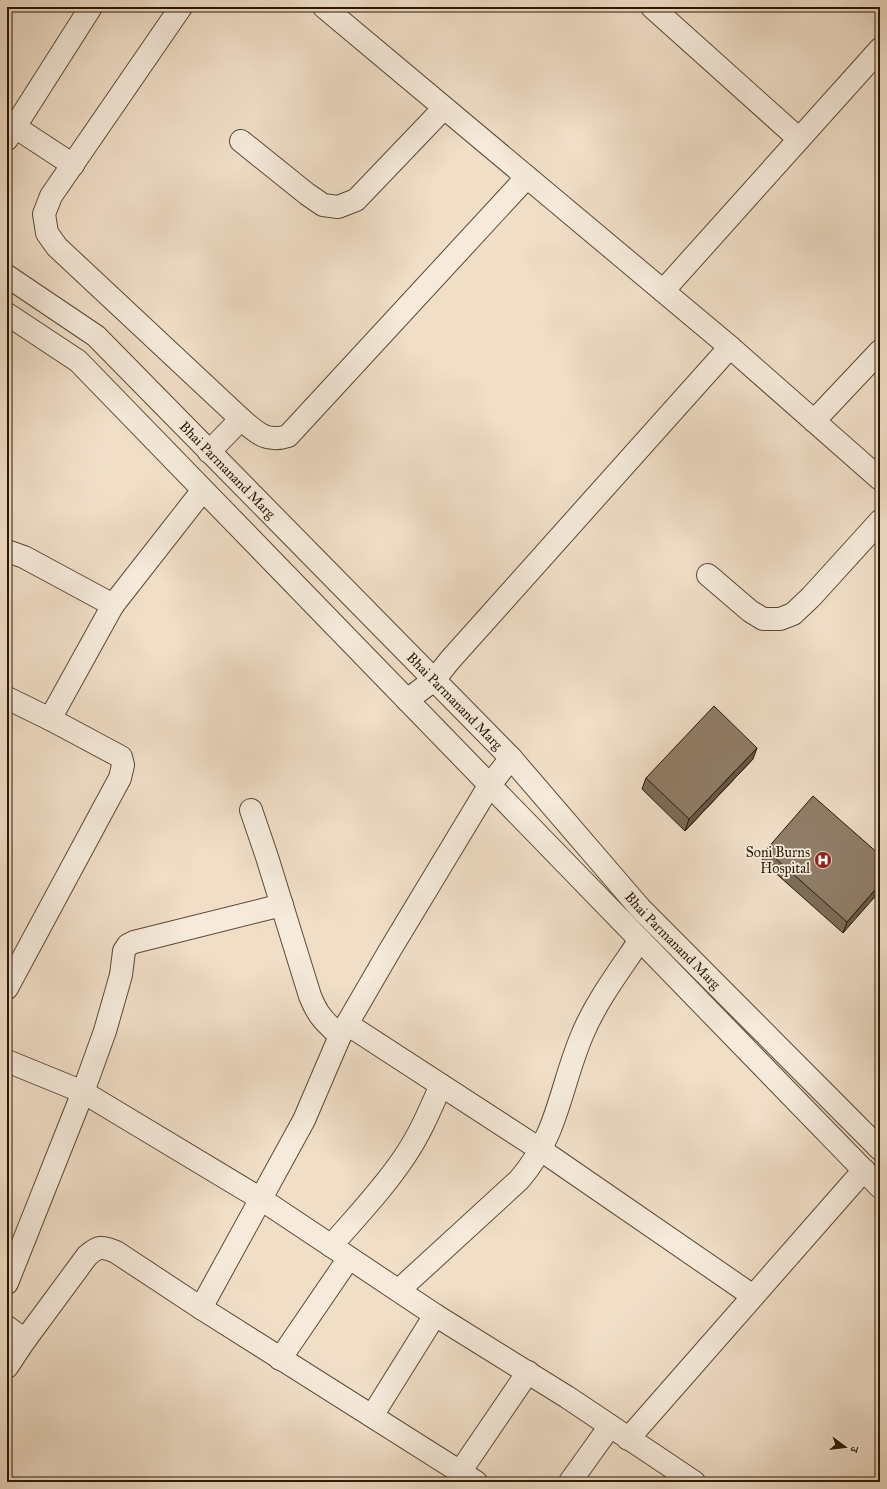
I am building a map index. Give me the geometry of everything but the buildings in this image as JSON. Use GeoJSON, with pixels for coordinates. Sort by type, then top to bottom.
{"type":"FeatureCollection","features":[{"type":"Feature","properties":{"kind":"street"},"geometry":{"type":"LineString","coordinates":[[73,165],[11,133],[91,7]]}},
{"type":"Feature","properties":{"kind":"street"},"geometry":{"type":"LineString","coordinates":[[181,7],[51,196],[44,214],[47,232],[57,247],[241,419],[259,434],[269,438],[279,439],[288,436],[527,177]]}},
{"type":"Feature","properties":{"kind":"street"},"geometry":{"type":"LineString","coordinates":[[652,7],[799,138]]}},
{"type":"Feature","properties":{"kind":"street"},"geometry":{"type":"LineString","coordinates":[[332,10],[444,108],[730,347],[880,479]]}},
{"type":"Feature","properties":{"kind":"street"},"geometry":{"type":"LineString","coordinates":[[663,291],[880,49]]}},
{"type":"Feature","properties":{"kind":"street"},"geometry":{"type":"LineString","coordinates":[[241,140],[323,205],[338,207],[356,200],[444,108]]}},
{"type":"Feature","properties":{"kind":"street","name":"Bhai Parmanand Marg"},"geometry":{"type":"LineString","coordinates":[[7,276],[96,336],[511,758],[640,908],[880,1149]]}},
{"type":"Feature","properties":{"kind":"street","name":"Bhai Parmanand Marg"},"geometry":{"type":"LineString","coordinates":[[7,314],[78,361],[880,1188]]}},
{"type":"Feature","properties":{"kind":"street"},"geometry":{"type":"LineString","coordinates":[[406,700],[434,680],[455,654],[730,347]]}},
{"type":"Feature","properties":{"kind":"street"},"geometry":{"type":"LineString","coordinates":[[814,421],[880,351]]}},
{"type":"Feature","properties":{"kind":"street"},"geometry":{"type":"LineString","coordinates":[[209,452],[241,419]]}},
{"type":"Feature","properties":{"kind":"street"},"geometry":{"type":"LineString","coordinates":[[50,719],[113,605],[203,490]]}},
{"type":"Feature","properties":{"kind":"street"},"geometry":{"type":"LineString","coordinates":[[708,575],[763,619],[780,620],[793,614],[811,597],[880,521]]}},
{"type":"Feature","properties":{"kind":"street"},"geometry":{"type":"LineString","coordinates":[[7,551],[24,557],[113,605]]}},
{"type":"Feature","properties":{"kind":"street"},"geometry":{"type":"LineString","coordinates":[[7,698],[121,757],[124,765],[120,778],[7,988]]}},
{"type":"Feature","properties":{"kind":"street"},"geometry":{"type":"LineString","coordinates":[[201,1308],[304,1120],[343,1030],[489,786],[511,758]]}},
{"type":"Feature","properties":{"kind":"street"},"geometry":{"type":"LineString","coordinates":[[251,810],[310,996],[317,1013],[326,1023],[343,1030],[441,1085],[541,1150],[752,1296]]}},
{"type":"Feature","properties":{"kind":"street"},"geometry":{"type":"LineString","coordinates":[[7,1283],[83,1092],[105,1031],[121,975],[124,952],[128,945],[134,942],[282,905]]}},
{"type":"Feature","properties":{"kind":"street"},"geometry":{"type":"LineString","coordinates":[[399,1290],[519,1180],[532,1166],[541,1150],[558,1110],[578,1047],[591,1015],[640,940]]}},
{"type":"Feature","properties":{"kind":"street"},"geometry":{"type":"LineString","coordinates":[[7,1061],[83,1092],[262,1199],[434,1315],[567,1397],[692,1482]]}},
{"type":"Feature","properties":{"kind":"street"},"geometry":{"type":"LineString","coordinates":[[331,1246],[384,1185],[405,1157],[424,1125],[441,1085]]}},
{"type":"Feature","properties":{"kind":"street"},"geometry":{"type":"LineString","coordinates":[[628,1438],[864,1170]]}},
{"type":"Feature","properties":{"kind":"street"},"geometry":{"type":"LineString","coordinates":[[7,1367],[87,1256],[96,1248],[106,1248],[116,1252],[280,1359],[468,1477],[528,1372]]}},
{"type":"Feature","properties":{"kind":"street"},"geometry":{"type":"LineString","coordinates":[[280,1359],[349,1258]]}},
{"type":"Feature","properties":{"kind":"street"},"geometry":{"type":"LineString","coordinates":[[372,1416],[434,1315]]}},
{"type":"Feature","properties":{"kind":"street"},"geometry":{"type":"LineString","coordinates":[[7,1327],[25,1340]]}},
{"type":"Feature","properties":{"kind":"street"},"geometry":{"type":"LineString","coordinates":[[570,1482],[610,1426]]}},
{"type":"Feature","properties":{"kind":"place","name":"Soni Burns Hospital"},"geometry":{"type":"Point","coordinates":[823,860]}}]}
